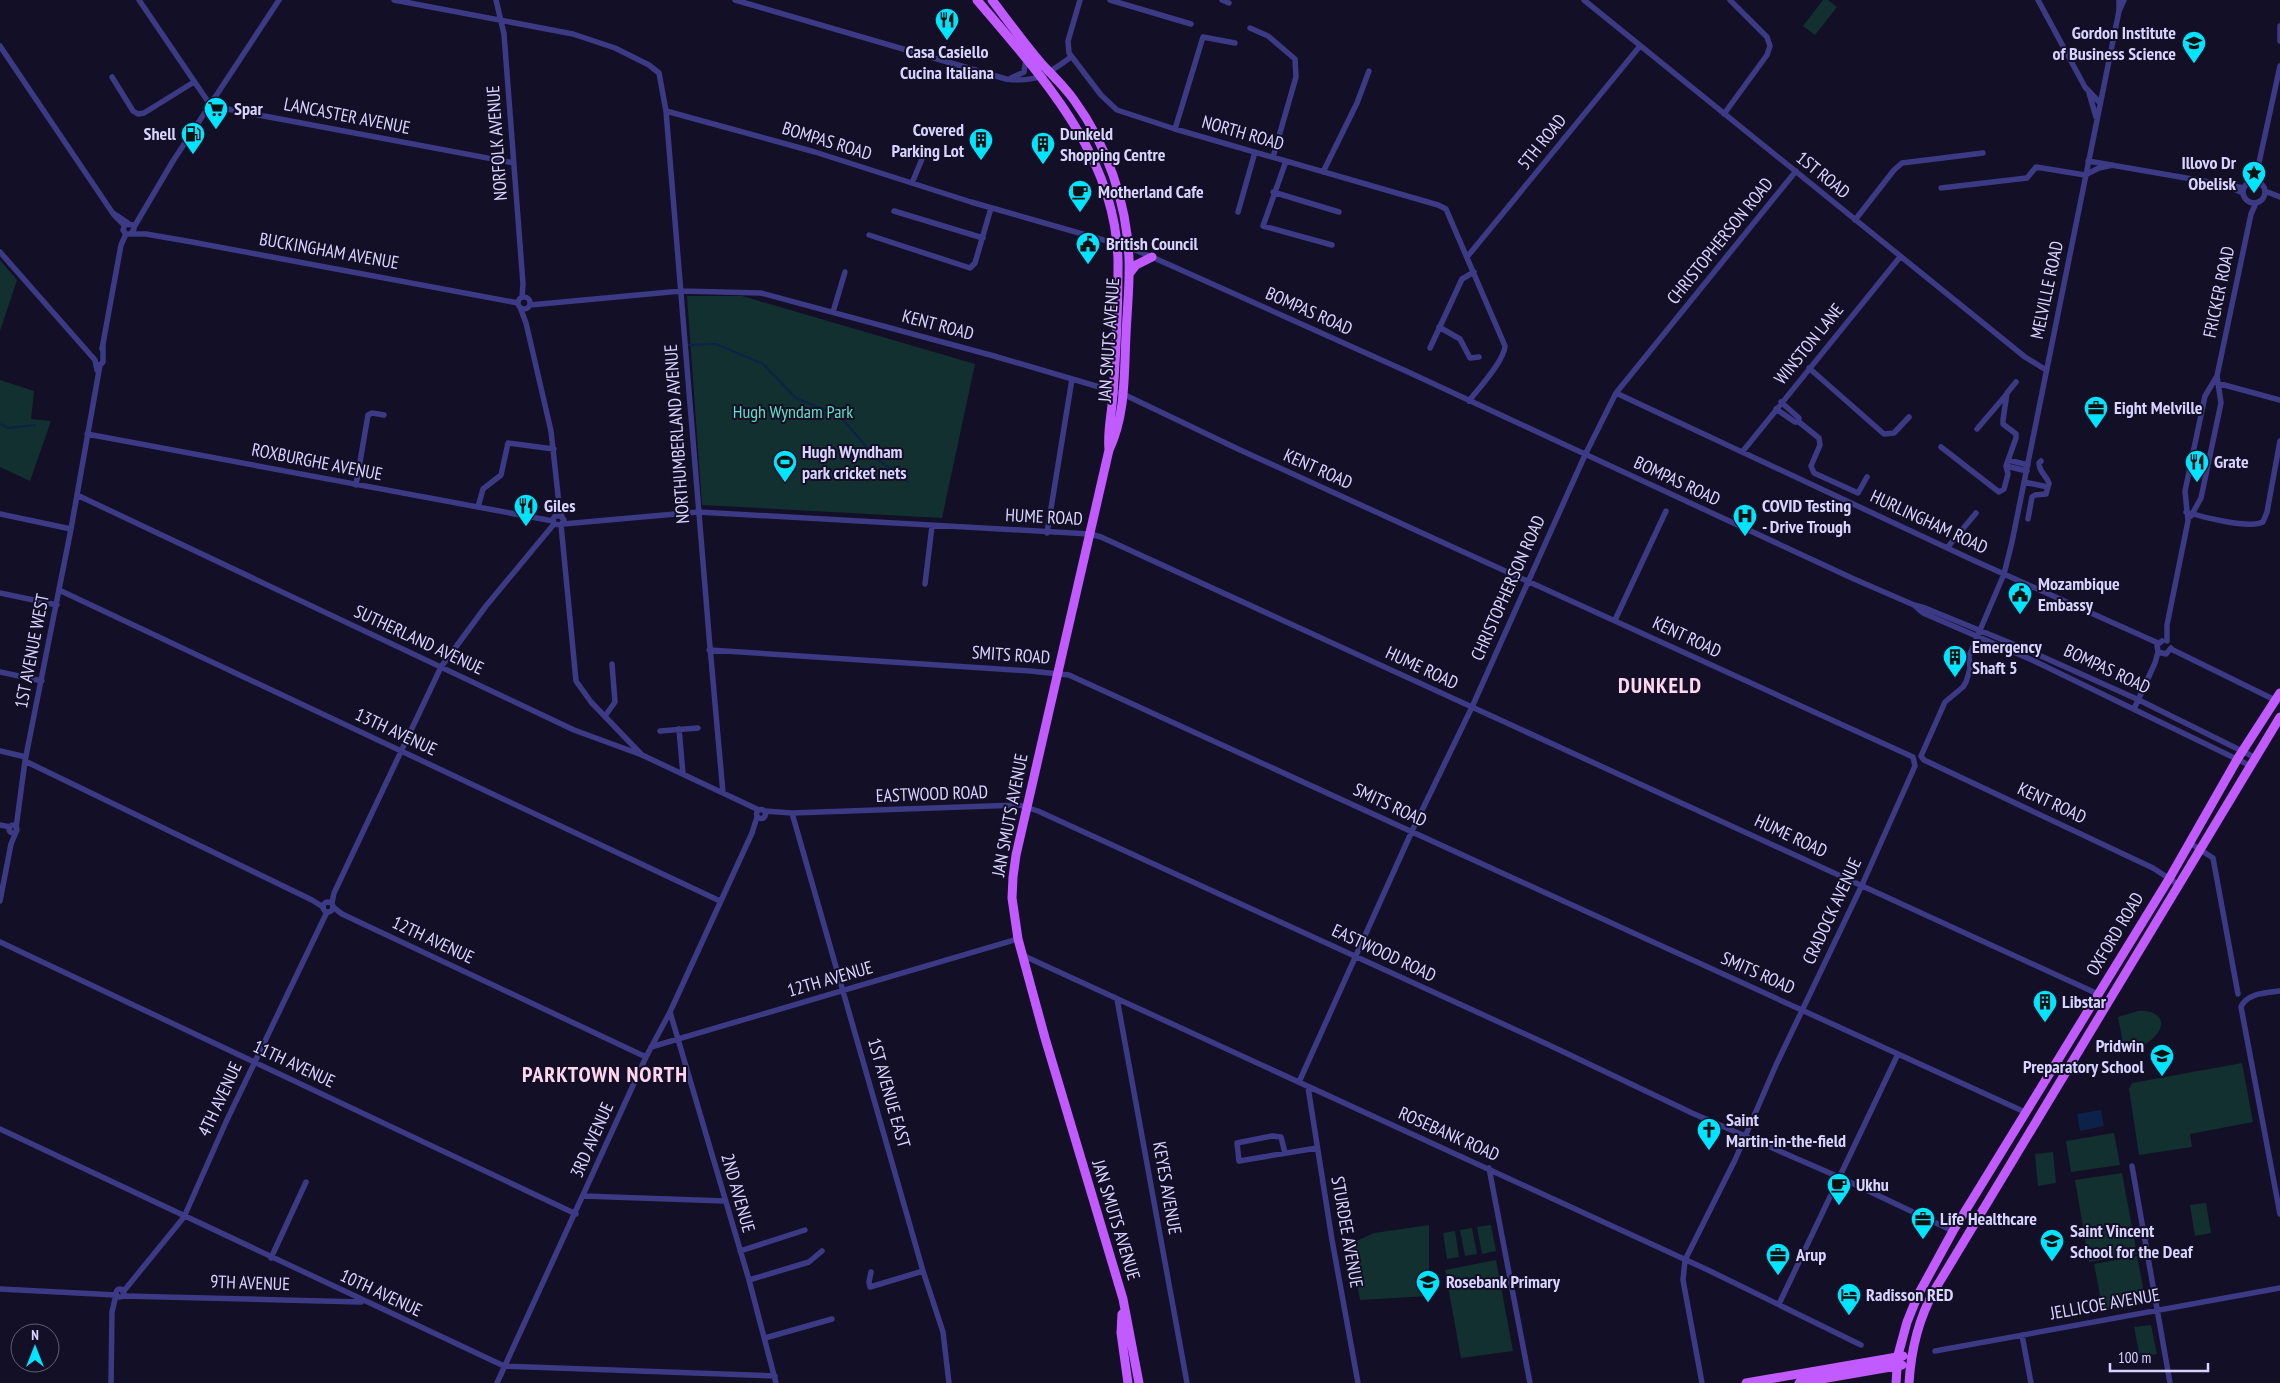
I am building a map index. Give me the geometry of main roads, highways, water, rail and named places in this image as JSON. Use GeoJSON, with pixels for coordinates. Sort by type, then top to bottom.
{"type":"FeatureCollection","features":[{"type":"Feature","properties":{"kind":"main road","name":"JAN SMUTS AVENUE"},"geometry":{"type":"LineString","coordinates":[[977,0],[1026,59],[1073,99],[1098,139],[1115,182],[1126,223],[1129,274],[1118,393],[1108,438],[1109,450],[1027,807],[1013,876],[1013,914],[1022,955],[1048,1047],[1123,1299],[1139,1383]]}},
{"type":"Feature","properties":{"kind":"main road","name":"JAN SMUTS AVENUE"},"geometry":{"type":"LineString","coordinates":[[992,0],[1046,75],[1090,152],[1112,208],[1118,268],[1118,393]]}},
{"type":"Feature","properties":{"kind":"main road"},"geometry":{"type":"LineString","coordinates":[[1129,274],[1136,265],[1152,256]]}},
{"type":"Feature","properties":{"kind":"main road","name":"OXFORD ROAD"},"geometry":{"type":"LineString","coordinates":[[1896,1383],[1898,1355],[1902,1337],[1918,1295],[1953,1231],[2169,879],[2240,754],[2278,697]]}},
{"type":"Feature","properties":{"kind":"main road","name":"OXFORD ROAD"},"geometry":{"type":"LineString","coordinates":[[1909,1383],[1916,1336],[1927,1305],[2280,718]]}},
{"type":"Feature","properties":{"kind":"main road"},"geometry":{"type":"LineString","coordinates":[[2200,827],[2210,834]]}},
{"type":"Feature","properties":{"kind":"main road"},"geometry":{"type":"LineString","coordinates":[[2178,864],[2188,870]]}},
{"type":"Feature","properties":{"kind":"main road"},"geometry":{"type":"LineString","coordinates":[[2130,942],[2142,948]]}},
{"type":"Feature","properties":{"kind":"main road"},"geometry":{"type":"LineString","coordinates":[[2105,1007],[2098,1005],[2099,993],[2110,988],[2114,992]]}},
{"type":"Feature","properties":{"kind":"main road"},"geometry":{"type":"LineString","coordinates":[[2026,1113],[2038,1120]]}},
{"type":"Feature","properties":{"kind":"main road"},"geometry":{"type":"LineString","coordinates":[[1953,1231],[1966,1239]]}},
{"type":"Feature","properties":{"kind":"main road","name":"JAN SMUTS AVENUE"},"geometry":{"type":"LineString","coordinates":[[1123,1299],[1121,1333],[1128,1383]]}},
{"type":"Feature","properties":{"kind":"main road"},"geometry":{"type":"LineString","coordinates":[[1746,1383],[1898,1355],[1911,1361]]}},
{"type":"Feature","properties":{"kind":"main road"},"geometry":{"type":"LineString","coordinates":[[1799,1383],[1911,1361]]}},
{"type":"Feature","properties":{"kind":"water"},"geometry":{"type":"Polygon","coordinates":[[[2101,1110],[2104,1126],[2080,1131],[2077,1114],[2101,1110]]]}},
{"type":"Feature","properties":{"kind":"waterway"},"geometry":{"type":"LineString","coordinates":[[687,345],[716,344],[763,364],[796,398],[840,416],[876,458],[908,482]]}},
{"type":"Feature","properties":{"kind":"waterway"},"geometry":{"type":"LineString","coordinates":[[0,424],[8,428],[35,425]]}},
{"type":"Feature","properties":{"kind":"place","name":"Casa Casiello Cucina Italiana"},"geometry":{"type":"Point","coordinates":[947,41]}},
{"type":"Feature","properties":{"kind":"place","name":"Gordon Institute of Business Science"},"geometry":{"type":"Point","coordinates":[2194,64]}},
{"type":"Feature","properties":{"kind":"place","name":"Spar"},"geometry":{"type":"Point","coordinates":[216,130]}},
{"type":"Feature","properties":{"kind":"place","name":"Shell"},"geometry":{"type":"Point","coordinates":[193,155]}},
{"type":"Feature","properties":{"kind":"place","name":"Covered Parking Lot"},"geometry":{"type":"Point","coordinates":[981,161]}},
{"type":"Feature","properties":{"kind":"place","name":"Dunkeld Shopping Centre"},"geometry":{"type":"Point","coordinates":[1043,165]}},
{"type":"Feature","properties":{"kind":"place","name":"Illovo Dr Obelisk"},"geometry":{"type":"Point","coordinates":[2254,194]}},
{"type":"Feature","properties":{"kind":"place","name":"Motherland Cafe"},"geometry":{"type":"Point","coordinates":[1080,213]}},
{"type":"Feature","properties":{"kind":"place","name":"British Council"},"geometry":{"type":"Point","coordinates":[1088,265]}},
{"type":"Feature","properties":{"kind":"place","name":"Eight Melville"},"geometry":{"type":"Point","coordinates":[2096,429]}},
{"type":"Feature","properties":{"kind":"place","name":"Hugh Wyndham park cricket nets"},"geometry":{"type":"Point","coordinates":[785,483]}},
{"type":"Feature","properties":{"kind":"place","name":"Grate"},"geometry":{"type":"Point","coordinates":[2197,483]}},
{"type":"Feature","properties":{"kind":"place","name":"Giles"},"geometry":{"type":"Point","coordinates":[526,527]}},
{"type":"Feature","properties":{"kind":"place","name":"COVID Testing - Drive Trough"},"geometry":{"type":"Point","coordinates":[1745,537]}},
{"type":"Feature","properties":{"kind":"place","name":"Mozambique Embassy"},"geometry":{"type":"Point","coordinates":[2020,615]}},
{"type":"Feature","properties":{"kind":"place","name":"Emergency Shaft 5"},"geometry":{"type":"Point","coordinates":[1955,678]}},
{"type":"Feature","properties":{"kind":"place","name":"Libstar"},"geometry":{"type":"Point","coordinates":[2045,1023]}},
{"type":"Feature","properties":{"kind":"place","name":"Pridwin Preparatory School"},"geometry":{"type":"Point","coordinates":[2162,1077]}},
{"type":"Feature","properties":{"kind":"place","name":"Saint Martin-in-the-field"},"geometry":{"type":"Point","coordinates":[1709,1151]}},
{"type":"Feature","properties":{"kind":"place","name":"Ukhu"},"geometry":{"type":"Point","coordinates":[1839,1206]}},
{"type":"Feature","properties":{"kind":"place","name":"Life Healthcare"},"geometry":{"type":"Point","coordinates":[1923,1240]}},
{"type":"Feature","properties":{"kind":"place","name":"Saint Vincent School for the Deaf"},"geometry":{"type":"Point","coordinates":[2052,1262]}},
{"type":"Feature","properties":{"kind":"place","name":"Arup"},"geometry":{"type":"Point","coordinates":[1778,1276]}},
{"type":"Feature","properties":{"kind":"place","name":"Rosebank Primary"},"geometry":{"type":"Point","coordinates":[1428,1303]}},
{"type":"Feature","properties":{"kind":"place","name":"Radisson RED"},"geometry":{"type":"Point","coordinates":[1849,1316]}},
{"type":"Feature","properties":{"kind":"district","name":"DUNKELD"},"geometry":{"type":"Point","coordinates":[1660,685]}},
{"type":"Feature","properties":{"kind":"district","name":"PARKTOWN NORTH"},"geometry":{"type":"Point","coordinates":[605,1074]}},
{"type":"Feature","properties":{"kind":"park label","name":"Hugh Wyndam Park"},"geometry":{"type":"Point","coordinates":[793,412]}}]}
